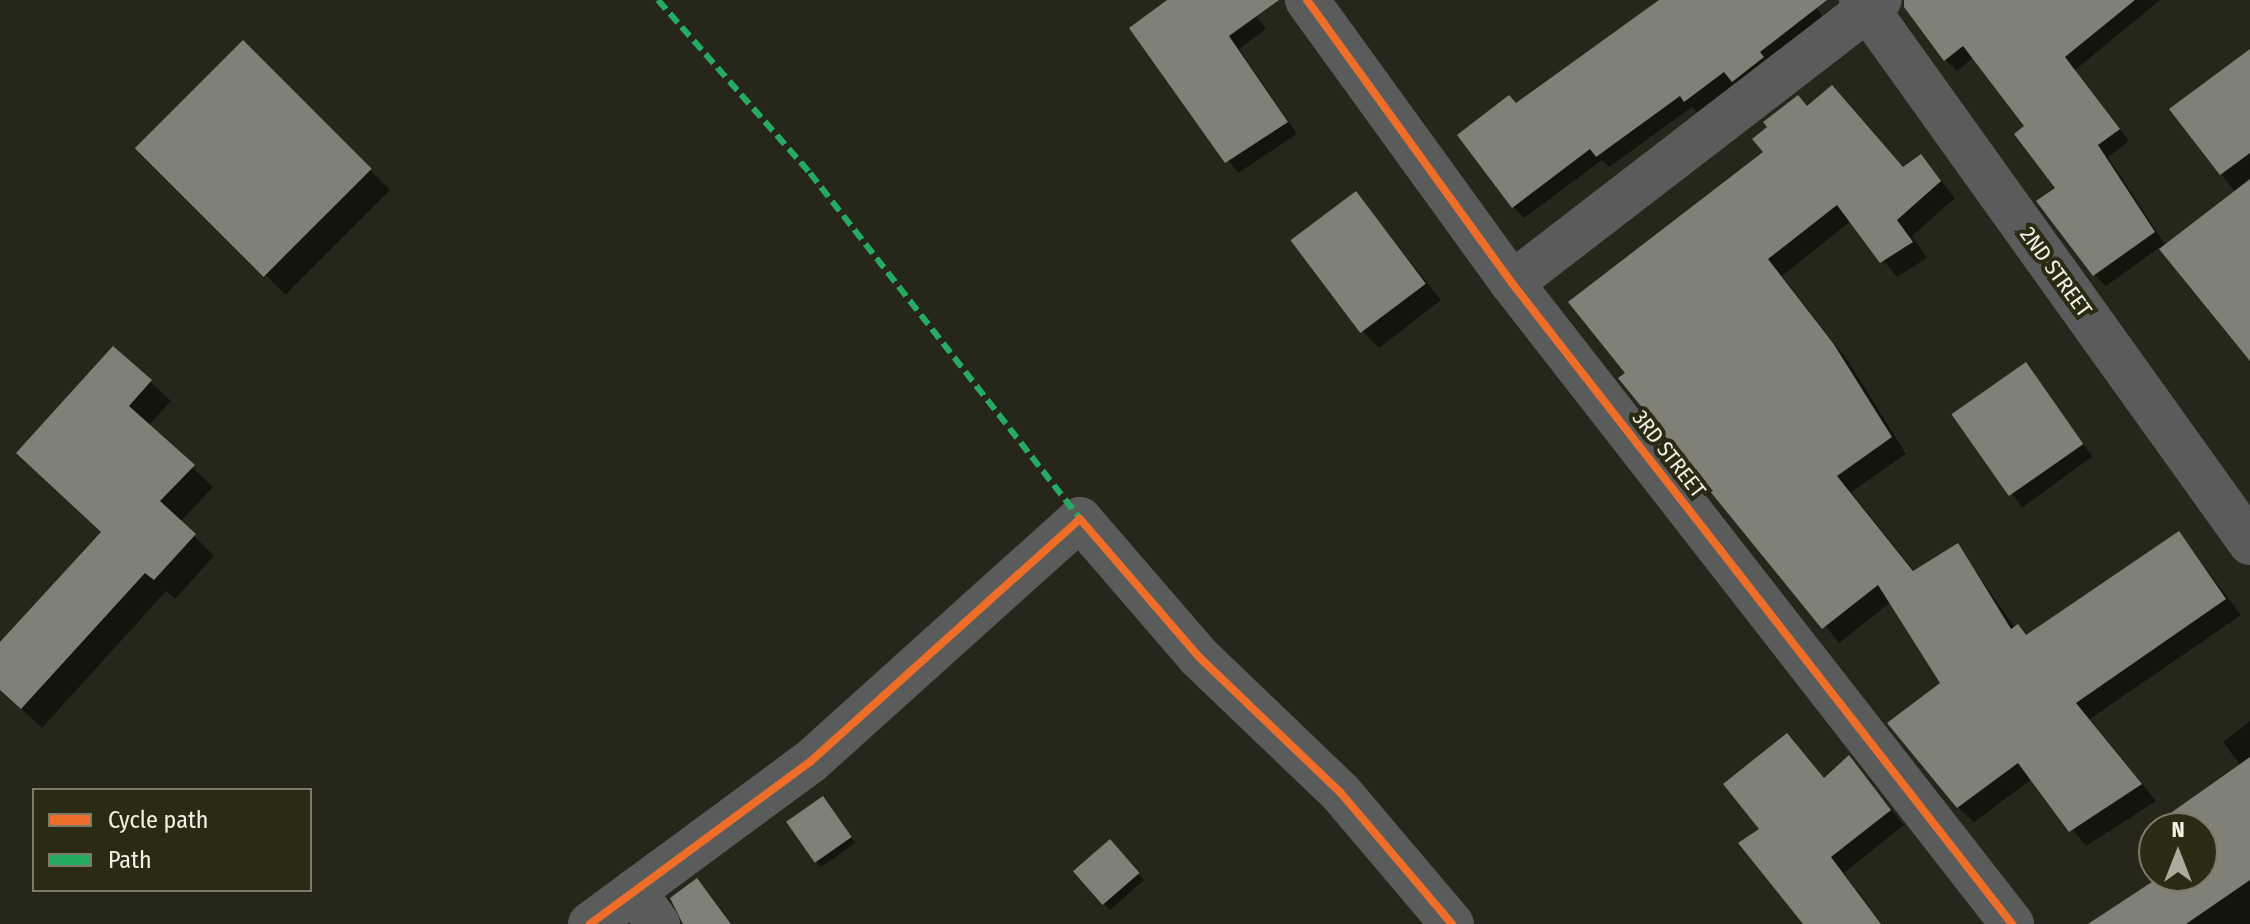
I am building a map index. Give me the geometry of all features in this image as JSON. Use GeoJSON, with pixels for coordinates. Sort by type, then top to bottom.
{"type":"FeatureCollection","features":[{"type":"Feature","properties":{"kind":"street","name":"3RD STREET"},"geometry":{"type":"LineString","coordinates":[[1307,0],[1512,283],[2012,924]]}},
{"type":"Feature","properties":{"kind":"street"},"geometry":{"type":"LineString","coordinates":[[1512,283],[1870,3]]}},
{"type":"Feature","properties":{"kind":"street","name":"2ND STREET"},"geometry":{"type":"LineString","coordinates":[[1870,3],[2250,543]]}},
{"type":"Feature","properties":{"kind":"street"},"geometry":{"type":"LineString","coordinates":[[590,924],[646,908],[1080,519],[1199,657],[1340,792],[1452,924]]}},
{"type":"Feature","properties":{"kind":"building"},"geometry":{"type":"Polygon","coordinates":[[[1167,0],[1279,0],[1229,36],[1288,122],[1225,163],[1129,28],[1167,0]]]}},
{"type":"Feature","properties":{"kind":"building"},"geometry":{"type":"Polygon","coordinates":[[[1659,0],[1827,0],[1760,52],[1764,57],[1732,82],[1724,72],[1684,102],[1680,96],[1596,157],[1590,149],[1512,208],[1457,135],[1509,95],[1516,103],[1659,0]]]}},
{"type":"Feature","properties":{"kind":"building"},"geometry":{"type":"Polygon","coordinates":[[[1904,0],[2135,0],[2065,57],[2120,129],[2098,145],[2155,232],[2093,276],[2036,201],[2055,188],[2014,134],[2024,126],[1963,46],[1944,61],[1904,7],[1904,0]]]}},
{"type":"Feature","properties":{"kind":"building"},"geometry":{"type":"Polygon","coordinates":[[[243,40],[372,169],[264,277],[135,148],[243,40]]]}},
{"type":"Feature","properties":{"kind":"building"},"geometry":{"type":"Polygon","coordinates":[[[2250,49],[2250,153],[2220,175],[2169,109],[2250,49]]]}},
{"type":"Feature","properties":{"kind":"building"},"geometry":{"type":"Polygon","coordinates":[[[1832,85],[1903,167],[1921,154],[1941,181],[1897,220],[1913,242],[1880,263],[1837,205],[1768,259],[1833,343],[1892,437],[1837,476],[1913,571],[1958,543],[2011,629],[2018,624],[2026,635],[2179,531],[2226,599],[2076,703],[2142,784],[2069,832],[2018,763],[1957,808],[1887,723],[1940,683],[1878,585],[1822,629],[1618,378],[1625,373],[1568,302],[1763,152],[1752,139],[1767,127],[1763,122],[1798,95],[1807,106],[1832,85]]]}},
{"type":"Feature","properties":{"kind":"building"},"geometry":{"type":"Polygon","coordinates":[[[2250,179],[2250,361],[2159,249],[2250,179]]]}},
{"type":"Feature","properties":{"kind":"building"},"geometry":{"type":"Polygon","coordinates":[[[1356,191],[1426,284],[1360,333],[1291,240],[1356,191]]]}},
{"type":"Feature","properties":{"kind":"building"},"geometry":{"type":"Polygon","coordinates":[[[113,346],[152,380],[129,406],[195,465],[160,501],[196,534],[154,580],[145,573],[21,709],[0,690],[0,642],[101,532],[16,453],[113,346]]]}},
{"type":"Feature","properties":{"kind":"building"},"geometry":{"type":"Polygon","coordinates":[[[2026,362],[2083,444],[2009,496],[1951,414],[2026,362]]]}},
{"type":"Feature","properties":{"kind":"building"},"geometry":{"type":"Polygon","coordinates":[[[1787,733],[1824,778],[1849,755],[1891,810],[1831,857],[1881,924],[1803,924],[1738,843],[1759,829],[1723,784],[1787,733]]]}},
{"type":"Feature","properties":{"kind":"building"},"geometry":{"type":"Polygon","coordinates":[[[2250,757],[2250,880],[2186,924],[2088,924],[2138,891],[2218,892],[2218,812],[2172,812],[2250,757]]]}},
{"type":"Feature","properties":{"kind":"building"},"geometry":{"type":"Polygon","coordinates":[[[823,796],[852,837],[815,863],[786,822],[823,796]]]}},
{"type":"Feature","properties":{"kind":"building"},"geometry":{"type":"Polygon","coordinates":[[[1110,839],[1140,873],[1103,905],[1073,871],[1110,839]]]}},
{"type":"Feature","properties":{"kind":"building"},"geometry":{"type":"Polygon","coordinates":[[[697,878],[731,924],[683,924],[670,898],[697,878]]]}},
{"type":"Feature","properties":{"kind":"marked path"},"geometry":{"type":"LineString","coordinates":[[658,0],[810,173],[1080,519]]}},
{"type":"Feature","properties":{"kind":"cycle path"},"geometry":{"type":"LineString","coordinates":[[1307,0],[1512,283],[2012,924]]}},
{"type":"Feature","properties":{"kind":"cycle path"},"geometry":{"type":"LineString","coordinates":[[590,924],[810,762],[1080,519],[1199,657],[1340,792],[1452,924]]}}]}
